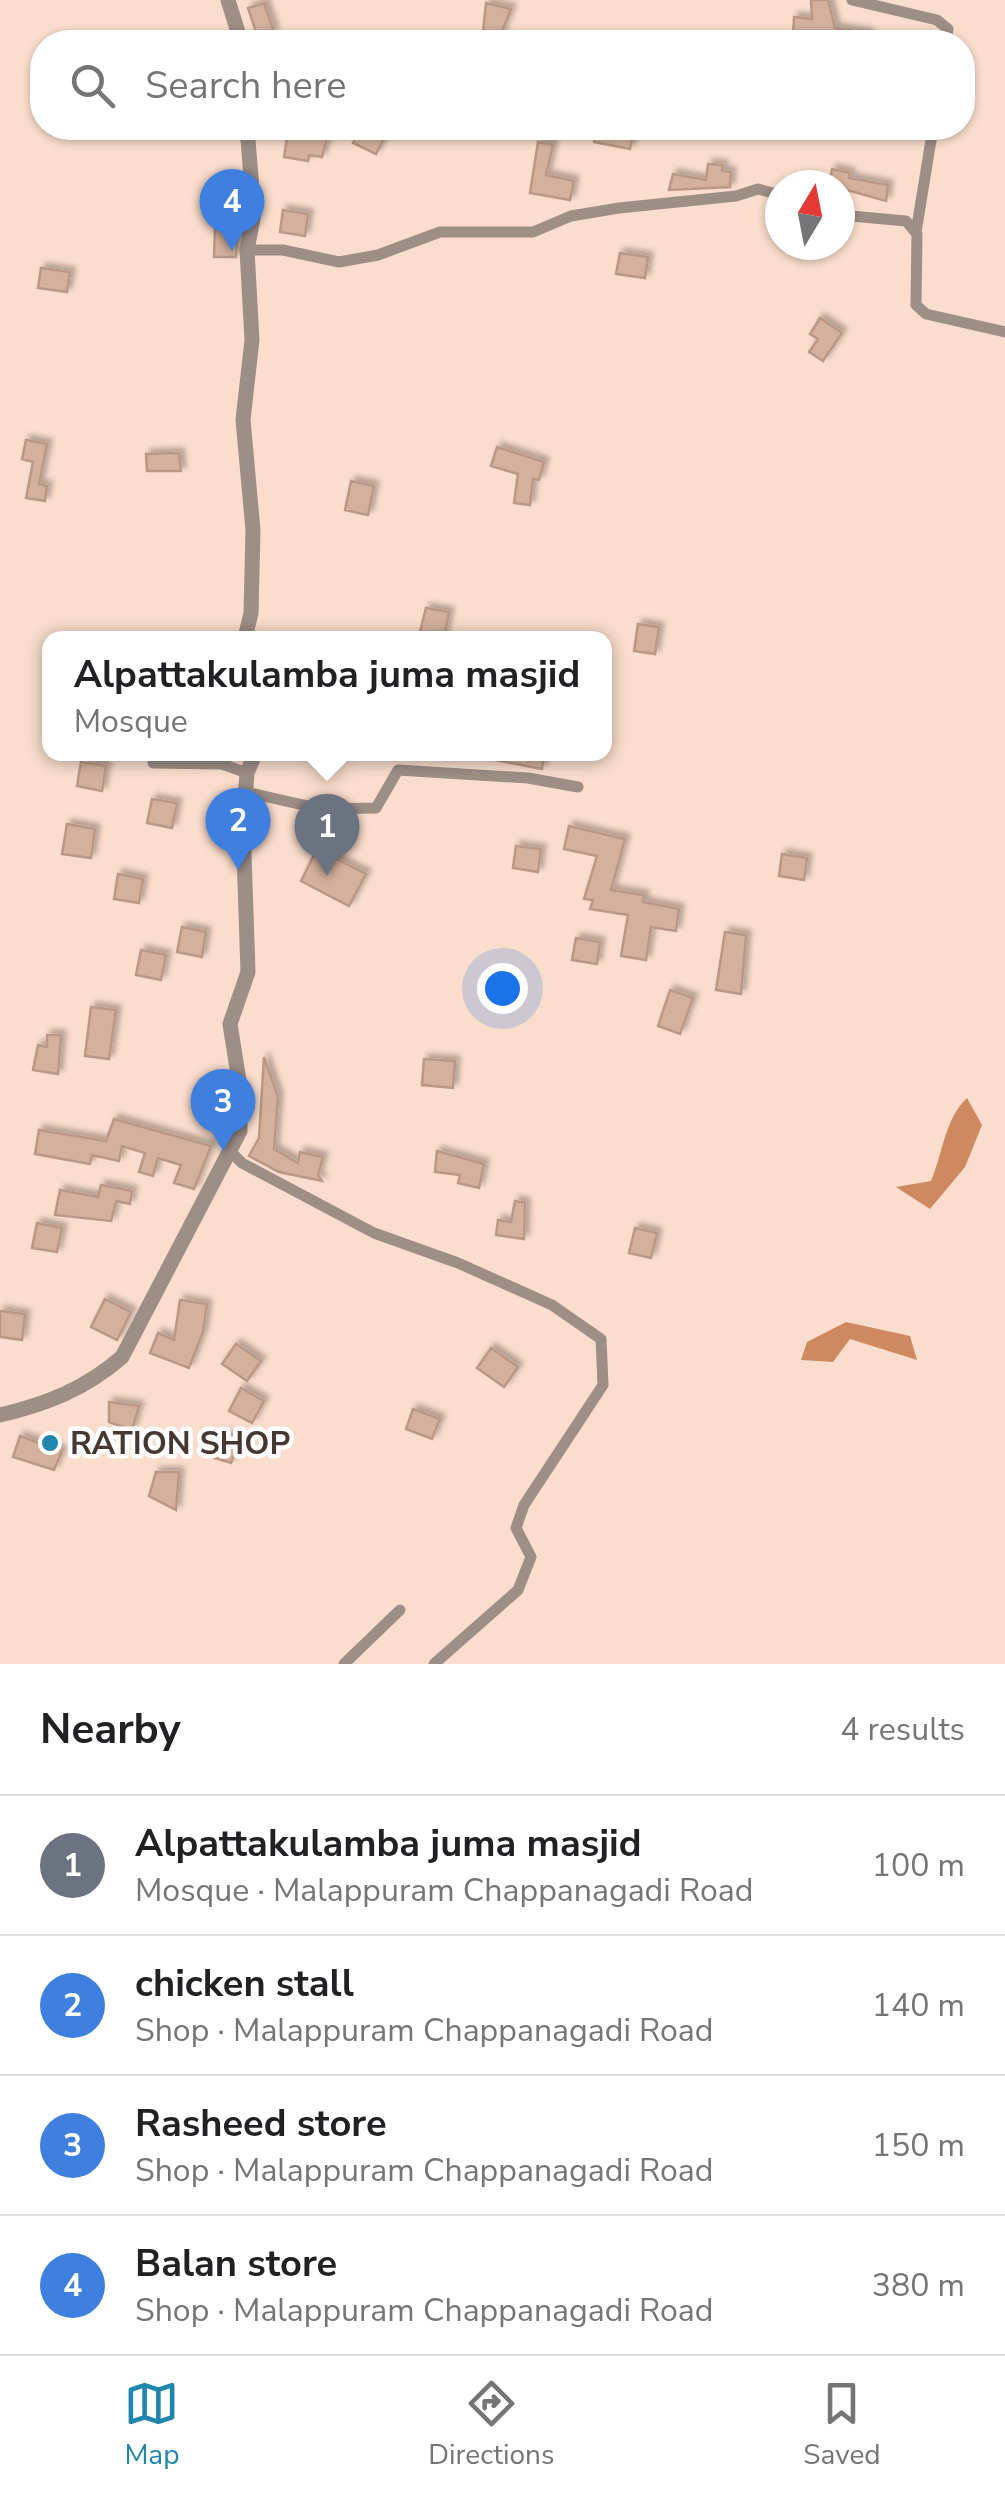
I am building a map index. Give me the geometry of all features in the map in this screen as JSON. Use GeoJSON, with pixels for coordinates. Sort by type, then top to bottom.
{"type":"FeatureCollection","features":[{"type":"Feature","properties":{"kind":"street"},"geometry":{"type":"LineString","coordinates":[[228,0],[237,30]]}},
{"type":"Feature","properties":{"kind":"street"},"geometry":{"type":"LineString","coordinates":[[852,0],[937,20],[948,30]]}},
{"type":"Feature","properties":{"kind":"street"},"geometry":{"type":"LineString","coordinates":[[246,631],[252,530],[244,420],[252,340],[247,250],[254,213],[248,140]]}},
{"type":"Feature","properties":{"kind":"street"},"geometry":{"type":"LineString","coordinates":[[931,140],[916,232],[916,305],[926,314],[1005,332]]}},
{"type":"Feature","properties":{"kind":"street"},"geometry":{"type":"LineString","coordinates":[[247,250],[283,250],[338,262],[378,255],[440,232],[533,232],[571,216],[736,196],[758,188],[765,190]]}},
{"type":"Feature","properties":{"kind":"street"},"geometry":{"type":"LineString","coordinates":[[855,217],[906,222],[916,232]]}},
{"type":"Feature","properties":{"kind":"street"},"geometry":{"type":"LineString","coordinates":[[0,1415],[51,1403],[98,1377],[122,1357],[240,1132],[240,1087],[232,1060],[230,1024],[248,972],[246,792],[252,761]]}},
{"type":"Feature","properties":{"kind":"street"},"geometry":{"type":"LineString","coordinates":[[154,763],[222,764],[247,773]]}},
{"type":"Feature","properties":{"kind":"street"},"geometry":{"type":"LineString","coordinates":[[246,792],[321,809],[376,808],[398,770],[528,778],[578,786]]}},
{"type":"Feature","properties":{"kind":"street"},"geometry":{"type":"LineString","coordinates":[[231,1152],[242,1164],[374,1233],[458,1263],[552,1305],[601,1340],[603,1385],[524,1505],[516,1528],[531,1557],[518,1590],[434,1664]]}},
{"type":"Feature","properties":{"kind":"street"},"geometry":{"type":"LineString","coordinates":[[344,1664],[400,1610]]}},
{"type":"Feature","properties":{"kind":"shaded area"},"geometry":{"type":"Polygon","coordinates":[[[967,1098],[982,1125],[965,1167],[930,1209],[896,1187],[931,1181],[949,1126],[967,1098]]]}},
{"type":"Feature","properties":{"kind":"shaded area"},"geometry":{"type":"Polygon","coordinates":[[[846,1322],[910,1336],[917,1360],[850,1339],[833,1362],[801,1360],[807,1342],[846,1322]]]}},
{"type":"Feature","properties":{"kind":"building"},"geometry":{"type":"Polygon","coordinates":[[[811,0],[828,0],[835,28],[848,30],[793,30],[794,17],[812,19],[811,0]]]}},
{"type":"Feature","properties":{"kind":"building"},"geometry":{"type":"Polygon","coordinates":[[[264,3],[273,30],[255,30],[248,8],[264,3]]]}},
{"type":"Feature","properties":{"kind":"building"},"geometry":{"type":"Polygon","coordinates":[[[486,3],[511,9],[503,30],[483,30],[486,3]]]}},
{"type":"Feature","properties":{"kind":"building"},"geometry":{"type":"Polygon","coordinates":[[[287,140],[326,140],[322,157],[309,155],[308,161],[284,157],[287,140]]]}},
{"type":"Feature","properties":{"kind":"building"},"geometry":{"type":"Polygon","coordinates":[[[355,140],[383,140],[376,154],[353,143],[355,140]]]}},
{"type":"Feature","properties":{"kind":"building"},"geometry":{"type":"Polygon","coordinates":[[[594,140],[632,140],[630,149],[594,140]]]}},
{"type":"Feature","properties":{"kind":"building"},"geometry":{"type":"Polygon","coordinates":[[[538,142],[553,145],[546,175],[574,181],[570,200],[530,193],[538,142]]]}},
{"type":"Feature","properties":{"kind":"building"},"geometry":{"type":"Polygon","coordinates":[[[708,164],[723,165],[722,171],[731,172],[730,187],[669,190],[673,174],[706,180],[708,164]]]}},
{"type":"Feature","properties":{"kind":"building"},"geometry":{"type":"Polygon","coordinates":[[[855,179],[888,185],[886,201],[855,192],[855,179]]]}},
{"type":"Feature","properties":{"kind":"building"},"geometry":{"type":"Polygon","coordinates":[[[283,210],[308,214],[305,236],[280,232],[283,210]]]}},
{"type":"Feature","properties":{"kind":"building"},"geometry":{"type":"Polygon","coordinates":[[[215,227],[238,228],[236,257],[214,257],[215,227]]]}},
{"type":"Feature","properties":{"kind":"building"},"geometry":{"type":"Polygon","coordinates":[[[620,253],[648,257],[645,278],[616,274],[620,253]]]}},
{"type":"Feature","properties":{"kind":"building"},"geometry":{"type":"Polygon","coordinates":[[[41,268],[70,272],[67,292],[38,288],[41,268]]]}},
{"type":"Feature","properties":{"kind":"building"},"geometry":{"type":"Polygon","coordinates":[[[820,318],[842,333],[823,361],[809,352],[818,339],[810,334],[820,318]]]}},
{"type":"Feature","properties":{"kind":"building"},"geometry":{"type":"Polygon","coordinates":[[[26,440],[47,444],[39,484],[47,486],[45,501],[26,498],[33,462],[22,459],[26,440]]]}},
{"type":"Feature","properties":{"kind":"building"},"geometry":{"type":"Polygon","coordinates":[[[497,447],[544,462],[539,480],[533,479],[530,505],[514,503],[518,474],[491,466],[497,447]]]}},
{"type":"Feature","properties":{"kind":"building"},"geometry":{"type":"Polygon","coordinates":[[[179,453],[181,471],[147,471],[146,454],[179,453]]]}},
{"type":"Feature","properties":{"kind":"building"},"geometry":{"type":"Polygon","coordinates":[[[351,481],[374,486],[368,515],[345,510],[351,481]]]}},
{"type":"Feature","properties":{"kind":"building"},"geometry":{"type":"Polygon","coordinates":[[[426,608],[449,612],[445,631],[420,631],[426,608]]]}},
{"type":"Feature","properties":{"kind":"building"},"geometry":{"type":"Polygon","coordinates":[[[638,624],[659,627],[655,654],[634,651],[638,624]]]}},
{"type":"Feature","properties":{"kind":"building"},"geometry":{"type":"Polygon","coordinates":[[[500,761],[543,761],[542,769],[500,761]]]}},
{"type":"Feature","properties":{"kind":"building"},"geometry":{"type":"Polygon","coordinates":[[[81,762],[106,766],[102,791],[77,786],[81,762]]]}},
{"type":"Feature","properties":{"kind":"building"},"geometry":{"type":"Polygon","coordinates":[[[152,799],[177,803],[172,828],[147,823],[152,799]]]}},
{"type":"Feature","properties":{"kind":"building"},"geometry":{"type":"Polygon","coordinates":[[[67,824],[95,829],[91,858],[62,854],[67,824]]]}},
{"type":"Feature","properties":{"kind":"building"},"geometry":{"type":"Polygon","coordinates":[[[569,826],[625,839],[611,890],[644,895],[643,902],[679,909],[676,931],[651,927],[646,960],[621,956],[628,915],[590,909],[593,900],[584,899],[597,856],[564,849],[569,826]]]}},
{"type":"Feature","properties":{"kind":"building"},"geometry":{"type":"Polygon","coordinates":[[[516,846],[541,849],[538,872],[513,868],[516,846]]]}},
{"type":"Feature","properties":{"kind":"building"},"geometry":{"type":"Polygon","coordinates":[[[317,849],[366,874],[349,906],[301,881],[317,849]]]}},
{"type":"Feature","properties":{"kind":"building"},"geometry":{"type":"Polygon","coordinates":[[[782,854],[807,858],[804,880],[779,876],[782,854]]]}},
{"type":"Feature","properties":{"kind":"building"},"geometry":{"type":"Polygon","coordinates":[[[118,874],[143,879],[139,903],[114,899],[118,874]]]}},
{"type":"Feature","properties":{"kind":"building"},"geometry":{"type":"Polygon","coordinates":[[[182,927],[206,932],[202,957],[177,952],[182,927]]]}},
{"type":"Feature","properties":{"kind":"building"},"geometry":{"type":"Polygon","coordinates":[[[725,932],[746,935],[741,994],[716,990],[725,932]]]}},
{"type":"Feature","properties":{"kind":"building"},"geometry":{"type":"Polygon","coordinates":[[[576,938],[600,942],[597,964],[572,960],[576,938]]]}},
{"type":"Feature","properties":{"kind":"building"},"geometry":{"type":"Polygon","coordinates":[[[141,950],[166,955],[161,980],[136,975],[141,950]]]}},
{"type":"Feature","properties":{"kind":"building"},"geometry":{"type":"Polygon","coordinates":[[[670,990],[693,998],[680,1034],[658,1026],[670,990]]]}},
{"type":"Feature","properties":{"kind":"building"},"geometry":{"type":"Polygon","coordinates":[[[91,1007],[116,1010],[109,1059],[85,1056],[91,1007]]]}},
{"type":"Feature","properties":{"kind":"building"},"geometry":{"type":"Polygon","coordinates":[[[47,1035],[61,1035],[58,1074],[33,1070],[38,1045],[47,1047],[47,1035]]]}},
{"type":"Feature","properties":{"kind":"building"},"geometry":{"type":"Polygon","coordinates":[[[264,1057],[278,1097],[274,1149],[298,1163],[300,1152],[323,1157],[318,1175],[322,1181],[279,1172],[249,1156],[259,1138],[264,1057]]]}},
{"type":"Feature","properties":{"kind":"building"},"geometry":{"type":"Polygon","coordinates":[[[424,1059],[455,1061],[453,1088],[422,1085],[424,1059]]]}},
{"type":"Feature","properties":{"kind":"building"},"geometry":{"type":"Polygon","coordinates":[[[114,1119],[211,1146],[194,1189],[174,1183],[181,1165],[158,1158],[153,1176],[139,1172],[145,1153],[122,1146],[119,1161],[92,1155],[90,1164],[35,1154],[39,1130],[106,1141],[114,1119]]]}},
{"type":"Feature","properties":{"kind":"building"},"geometry":{"type":"Polygon","coordinates":[[[437,1151],[484,1164],[479,1188],[458,1183],[460,1175],[435,1172],[437,1151]]]}},
{"type":"Feature","properties":{"kind":"building"},"geometry":{"type":"Polygon","coordinates":[[[101,1185],[132,1191],[130,1204],[116,1201],[111,1221],[55,1215],[60,1190],[98,1197],[101,1185]]]}},
{"type":"Feature","properties":{"kind":"building"},"geometry":{"type":"Polygon","coordinates":[[[515,1201],[525,1203],[524,1239],[496,1235],[498,1220],[511,1222],[515,1201]]]}},
{"type":"Feature","properties":{"kind":"building"},"geometry":{"type":"Polygon","coordinates":[[[37,1223],[62,1228],[57,1252],[32,1248],[37,1223]]]}},
{"type":"Feature","properties":{"kind":"building"},"geometry":{"type":"Polygon","coordinates":[[[635,1228],[657,1233],[651,1258],[629,1253],[635,1228]]]}},
{"type":"Feature","properties":{"kind":"building"},"geometry":{"type":"Polygon","coordinates":[[[105,1299],[131,1312],[117,1340],[91,1327],[105,1299]]]}},
{"type":"Feature","properties":{"kind":"building"},"geometry":{"type":"Polygon","coordinates":[[[180,1300],[207,1304],[203,1332],[189,1368],[150,1353],[158,1333],[174,1340],[180,1300]]]}},
{"type":"Feature","properties":{"kind":"building"},"geometry":{"type":"Polygon","coordinates":[[[0,1311],[25,1314],[22,1340],[0,1337],[0,1311]]]}},
{"type":"Feature","properties":{"kind":"building"},"geometry":{"type":"Polygon","coordinates":[[[236,1344],[261,1361],[247,1381],[222,1364],[236,1344]]]}},
{"type":"Feature","properties":{"kind":"building"},"geometry":{"type":"Polygon","coordinates":[[[491,1348],[518,1367],[504,1387],[477,1368],[491,1348]]]}},
{"type":"Feature","properties":{"kind":"building"},"geometry":{"type":"Polygon","coordinates":[[[241,1388],[264,1401],[252,1423],[229,1411],[241,1388]]]}},
{"type":"Feature","properties":{"kind":"building"},"geometry":{"type":"Polygon","coordinates":[[[109,1402],[139,1406],[132,1430],[109,1422],[109,1402]]]}},
{"type":"Feature","properties":{"kind":"building"},"geometry":{"type":"Polygon","coordinates":[[[413,1409],[440,1419],[432,1439],[406,1429],[413,1409]]]}},
{"type":"Feature","properties":{"kind":"building"},"geometry":{"type":"Polygon","coordinates":[[[218,1433],[239,1443],[231,1463],[208,1456],[218,1433]]]}},
{"type":"Feature","properties":{"kind":"building"},"geometry":{"type":"Polygon","coordinates":[[[20,1436],[62,1451],[54,1470],[13,1457],[20,1436]]]}},
{"type":"Feature","properties":{"kind":"building"},"geometry":{"type":"Polygon","coordinates":[[[156,1472],[179,1472],[176,1510],[149,1496],[156,1472]]]}},
{"type":"Feature","properties":{"kind":"place","name":"Balan store"},"geometry":{"type":"Point","coordinates":[232,251]}},
{"type":"Feature","properties":{"kind":"place","name":"chicken stall"},"geometry":{"type":"Point","coordinates":[238,870]}},
{"type":"Feature","properties":{"kind":"place","name":"Alpattakulamba juma masjid"},"geometry":{"type":"Point","coordinates":[327,876]}},
{"type":"Feature","properties":{"kind":"place","name":"Rasheed store"},"geometry":{"type":"Point","coordinates":[223,1151]}},
{"type":"Feature","properties":{"kind":"place","name":"RATION SHOP"},"geometry":{"type":"Point","coordinates":[50,1443]}}]}
